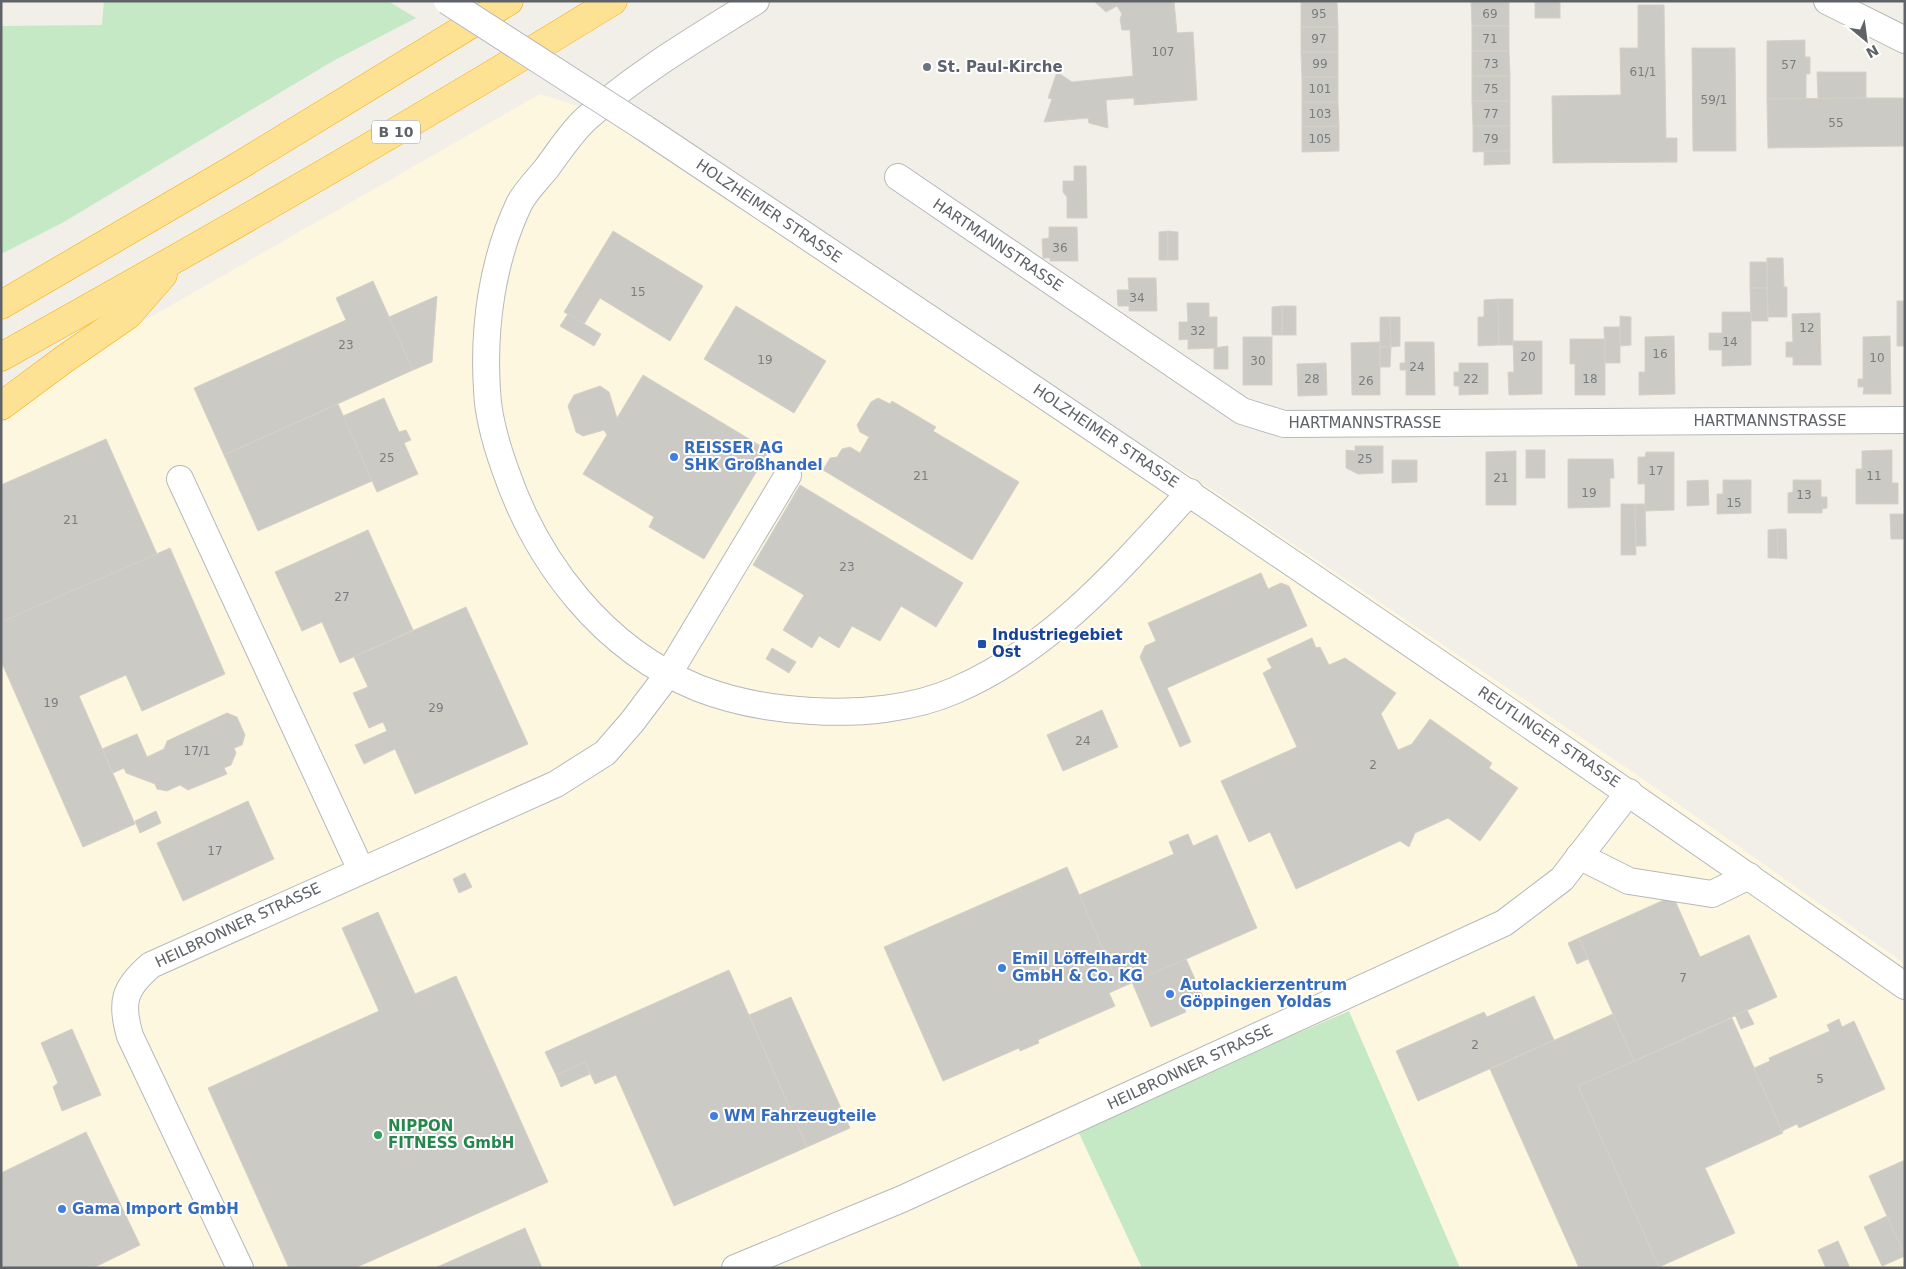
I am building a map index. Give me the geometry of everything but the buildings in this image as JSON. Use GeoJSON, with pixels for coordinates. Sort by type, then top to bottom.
{"type":"FeatureCollection","features":[{"type":"Feature","properties":{"kind":"highway"},"geometry":{"type":"LineString","coordinates":[[7,300],[237,167],[509,1]]}},
{"type":"Feature","properties":{"kind":"highway","name":"B 10"},"geometry":{"type":"LineString","coordinates":[[1,357],[177,259],[452,100],[613,1]]}},
{"type":"Feature","properties":{"kind":"highway","name":"B 10"},"geometry":{"type":"LineString","coordinates":[[1,406],[128,315],[177,259]]}},
{"type":"Feature","properties":{"kind":"street","name":"HOLZHEIMER STRASSE"},"geometry":{"type":"LineString","coordinates":[[447,1],[643,127],[1190,492],[1095,595],[1042,639],[1015,658],[954,690],[877,710],[816,712],[787,710],[729,698],[697,687],[669,673],[630,649],[597,620],[562,582],[534,539],[516,501],[492,427],[487,392],[487,323],[500,258],[520,202],[585,120],[667,57],[756,1]]}},
{"type":"Feature","properties":{"kind":"street"},"geometry":{"type":"LineString","coordinates":[[1828,1],[1905,40]]}},
{"type":"Feature","properties":{"kind":"street","name":"HARTMANNSTRASSE"},"geometry":{"type":"LineString","coordinates":[[898,177],[1242,411],[1284,424],[1905,420]]}},
{"type":"Feature","properties":{"kind":"street","name":"HEILBRONNER STRASSE"},"geometry":{"type":"LineString","coordinates":[[230,1265],[130,1036],[125,1020],[124,1001],[134,979],[151,965],[556,784],[605,753],[632,722],[669,673],[788,475]]}},
{"type":"Feature","properties":{"kind":"street"},"geometry":{"type":"LineString","coordinates":[[180,479],[361,870]]}},
{"type":"Feature","properties":{"kind":"street","name":"REUTLINGER STRASSE"},"geometry":{"type":"LineString","coordinates":[[1190,492],[1629,792],[1905,986]]}},
{"type":"Feature","properties":{"kind":"street","name":"HEILBRONNER STRASSE"},"geometry":{"type":"LineString","coordinates":[[735,1268],[902,1199],[1504,923],[1562,879],[1629,792]]}},
{"type":"Feature","properties":{"kind":"street"},"geometry":{"type":"LineString","coordinates":[[1580,856],[1629,881],[1712,894],[1748,876]]}},
{"type":"Feature","properties":{"kind":"shaded area"},"geometry":{"type":"Polygon","coordinates":[[[540,94],[643,127],[1196,479],[1640,777],[1905,964],[1905,1268],[1,1268],[1,425],[60,369],[540,94]]]}},
{"type":"Feature","properties":{"kind":"green space"},"geometry":{"type":"Polygon","coordinates":[[[104,1],[388,1],[416,18],[333,61],[62,223],[1,254],[1,26],[102,25],[104,1]]]}},
{"type":"Feature","properties":{"kind":"green space"},"geometry":{"type":"Polygon","coordinates":[[[1349,1011],[1460,1268],[1142,1268],[1077,1129],[1349,1011]]]}},
{"type":"Feature","properties":{"kind":"place","name":"St. Paul-Kirche"},"geometry":{"type":"Point","coordinates":[927,67]}},
{"type":"Feature","properties":{"kind":"place","name":"REISSER AG SHK Großhandel"},"geometry":{"type":"Point","coordinates":[674,457]}},
{"type":"Feature","properties":{"kind":"place","name":"Industriegebiet Ost"},"geometry":{"type":"Point","coordinates":[982,644]}},
{"type":"Feature","properties":{"kind":"place","name":"Emil Löffelhardt GmbH & Co. KG"},"geometry":{"type":"Point","coordinates":[1002,968]}},
{"type":"Feature","properties":{"kind":"place","name":"Autolackierzentrum Göppingen Yoldas"},"geometry":{"type":"Point","coordinates":[1170,994]}},
{"type":"Feature","properties":{"kind":"place","name":"WM Fahrzeugteile"},"geometry":{"type":"Point","coordinates":[714,1116]}},
{"type":"Feature","properties":{"kind":"place","name":"NIPPON FITNESS GmbH"},"geometry":{"type":"Point","coordinates":[378,1135]}},
{"type":"Feature","properties":{"kind":"place","name":"Gama Import GmbH"},"geometry":{"type":"Point","coordinates":[62,1209]}}]}
